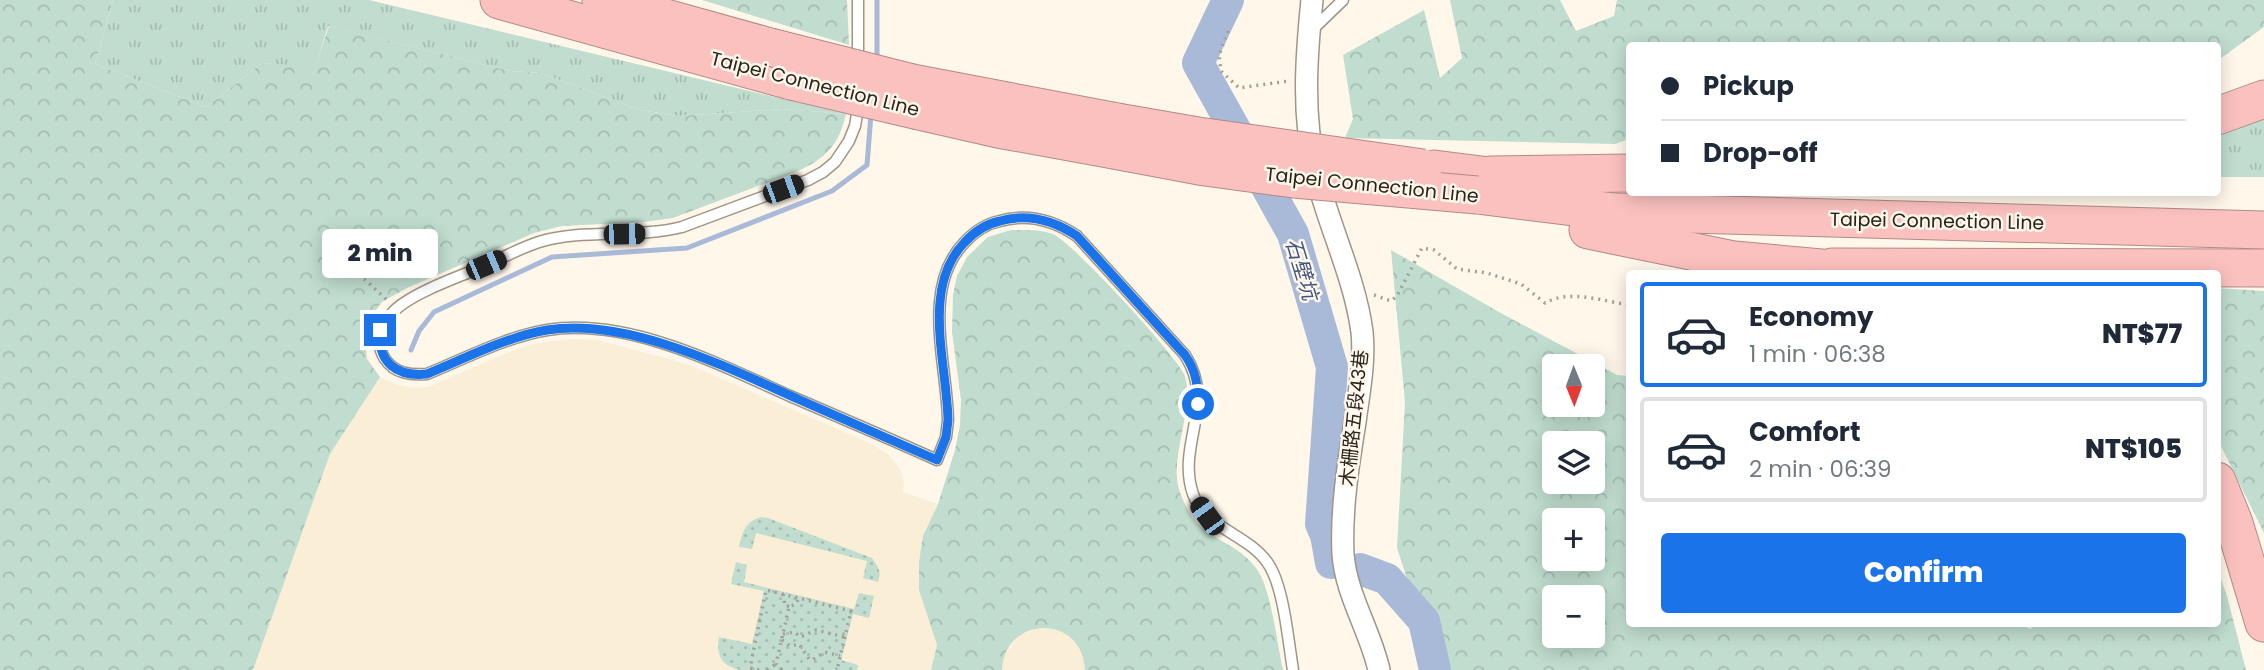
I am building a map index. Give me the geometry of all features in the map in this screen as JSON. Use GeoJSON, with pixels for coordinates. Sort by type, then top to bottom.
{"type":"FeatureCollection","features":[{"type":"Feature","properties":{"kind":"highway","name":"Taipei Connection Line"},"geometry":{"type":"LineString","coordinates":[[499,0],[792,81],[916,97]]}},
{"type":"Feature","properties":{"kind":"highway","name":"Taipei Connection Line"},"geometry":{"type":"LineString","coordinates":[[601,0],[770,47],[916,97],[998,129],[1115,136],[1198,136],[1434,169],[1476,193],[1626,191]]}},
{"type":"Feature","properties":{"kind":"highway"},"geometry":{"type":"LineString","coordinates":[[2221,115],[2264,99]]}},
{"type":"Feature","properties":{"kind":"highway","name":"Taipei Connection Line"},"geometry":{"type":"LineString","coordinates":[[1115,136],[1205,167],[1294,179],[1476,193],[1614,212],[2242,213]]}},
{"type":"Feature","properties":{"kind":"highway"},"geometry":{"type":"LineString","coordinates":[[1476,193],[1626,173]]}},
{"type":"Feature","properties":{"kind":"highway"},"geometry":{"type":"LineString","coordinates":[[1476,193],[1631,237],[1734,260],[1832,267],[2264,268]]}},
{"type":"Feature","properties":{"kind":"highway","name":"Taipei Connection Line"},"geometry":{"type":"LineString","coordinates":[[1802,196],[2242,213],[2264,230]]}},
{"type":"Feature","properties":{"kind":"highway"},"geometry":{"type":"LineString","coordinates":[[1832,267],[1851,270]]}},
{"type":"Feature","properties":{"kind":"highway"},"geometry":{"type":"LineString","coordinates":[[2221,491],[2234,523],[2264,623]]}},
{"type":"Feature","properties":{"kind":"street","name":"木柵路五段43巷"},"geometry":{"type":"LineString","coordinates":[[1312,0],[1305,79],[1306,115],[1316,175],[1352,287],[1362,333],[1363,356],[1347,474],[1343,552],[1348,583],[1379,670]]}},
{"type":"Feature","properties":{"kind":"lane"},"geometry":{"type":"LineString","coordinates":[[858,0],[858,77]]}},
{"type":"Feature","properties":{"kind":"lane"},"geometry":{"type":"LineString","coordinates":[[1308,34],[1343,0]]}},
{"type":"Feature","properties":{"kind":"lane"},"geometry":{"type":"LineString","coordinates":[[858,90],[855,126],[849,141],[835,162],[808,180],[682,227],[664,231],[580,235],[537,243],[436,287],[396,308],[380,330],[382,355],[398,371],[412,375],[427,374],[523,335],[573,328],[604,330],[640,338],[714,362],[937,460],[946,437],[948,420],[939,303],[941,282],[949,263],[957,249],[972,234],[990,223],[1010,218],[1039,218],[1060,225],[1077,236],[1185,355],[1194,369],[1198,404],[1189,454],[1188,479],[1194,498],[1207,516],[1257,551],[1267,562],[1279,590],[1293,670]]}},
{"type":"Feature","properties":{"kind":"path"},"geometry":{"type":"LineString","coordinates":[[1228,31],[1219,55],[1221,72],[1239,88],[1305,79]]}},
{"type":"Feature","properties":{"kind":"path"},"geometry":{"type":"LineString","coordinates":[[1352,287],[1391,301],[1422,248],[1434,250],[1457,269],[1487,273],[1521,284],[1545,303],[1553,298],[1573,297],[1626,305]]}},
{"type":"Feature","properties":{"kind":"path"},"geometry":{"type":"LineString","coordinates":[[359,274],[396,308]]}},
{"type":"Feature","properties":{"kind":"path"},"geometry":{"type":"LineString","coordinates":[[759,670],[750,668],[766,590],[851,611],[837,670]]}},
{"type":"Feature","properties":{"kind":"path"},"geometry":{"type":"LineString","coordinates":[[783,594],[789,607]]}},
{"type":"Feature","properties":{"kind":"path"},"geometry":{"type":"LineString","coordinates":[[789,607],[796,604],[799,598]]}},
{"type":"Feature","properties":{"kind":"path"},"geometry":{"type":"LineString","coordinates":[[767,670],[776,664],[789,607]]}},
{"type":"Feature","properties":{"kind":"path"},"geometry":{"type":"LineString","coordinates":[[801,636],[816,630],[845,637]]}},
{"type":"Feature","properties":{"kind":"path"},"geometry":{"type":"LineString","coordinates":[[783,634],[794,632],[801,636]]}},
{"type":"Feature","properties":{"kind":"path"},"geometry":{"type":"LineString","coordinates":[[801,636],[799,644],[809,659],[813,660],[825,652],[840,656]]}},
{"type":"Feature","properties":{"kind":"path"},"geometry":{"type":"LineString","coordinates":[[782,640],[790,646],[799,644]]}},
{"type":"Feature","properties":{"kind":"path"},"geometry":{"type":"LineString","coordinates":[[776,664],[782,670]]}},
{"type":"Feature","properties":{"kind":"shaded area"},"geometry":{"type":"Polygon","coordinates":[[[572,339],[598,340],[690,365],[865,441],[888,454],[899,468],[904,481],[903,492],[938,504],[923,536],[919,590],[937,645],[931,670],[253,670],[330,454],[380,377],[398,385],[428,387],[519,348],[572,339]]]}},
{"type":"Feature","properties":{"kind":"shaded area"},"geometry":{"type":"Polygon","coordinates":[[[1037,628],[1057,629],[1070,635],[1085,661],[1085,670],[1002,670],[1003,658],[1018,635],[1037,628]]]}},
{"type":"Feature","properties":{"kind":"green space"},"geometry":{"type":"Polygon","coordinates":[[[0,0],[113,0],[95,64],[206,107],[262,63],[315,67],[329,26],[510,71],[541,73],[640,110],[679,116],[783,109],[846,114],[840,134],[830,149],[817,161],[798,171],[673,218],[562,226],[534,233],[407,288],[382,302],[369,319],[365,337],[367,359],[380,377],[330,454],[253,670],[0,670],[0,0]]]}},
{"type":"Feature","properties":{"kind":"green space"},"geometry":{"type":"Polygon","coordinates":[[[113,0],[369,0],[846,114],[783,109],[679,116],[640,110],[541,73],[510,71],[328,26],[315,68],[262,63],[206,107],[95,64],[113,0]]]}},
{"type":"Feature","properties":{"kind":"green space"},"geometry":{"type":"Polygon","coordinates":[[[702,0],[847,0],[849,45],[702,0]]]}},
{"type":"Feature","properties":{"kind":"green space"},"geometry":{"type":"Polygon","coordinates":[[[1450,0],[1560,0],[1576,31],[1614,16],[1617,0],[2264,0],[2264,27],[2221,58],[2221,42],[1626,42],[1626,140],[1615,144],[1345,138],[1353,119],[1343,55],[1424,10],[1440,78],[1462,58],[1450,0]]]}},
{"type":"Feature","properties":{"kind":"green space"},"geometry":{"type":"Polygon","coordinates":[[[2264,116],[2264,177],[2221,177],[2221,130],[2264,116]]]}},
{"type":"Feature","properties":{"kind":"green space"},"geometry":{"type":"Polygon","coordinates":[[[1011,230],[1048,232],[1064,242],[1122,300],[1184,374],[1187,403],[1177,471],[1181,495],[1197,523],[1250,560],[1256,568],[1270,602],[1283,670],[1085,670],[1081,652],[1072,638],[1059,631],[1044,628],[1029,631],[1016,638],[1006,652],[1002,670],[931,670],[937,645],[919,590],[919,562],[923,536],[938,504],[960,425],[961,400],[952,332],[953,295],[957,276],[967,257],[988,237],[1011,230]]]}},
{"type":"Feature","properties":{"kind":"green space"},"geometry":{"type":"Polygon","coordinates":[[[1391,250],[1578,354],[1542,354],[1542,417],[1605,417],[1605,369],[1617,375],[1626,376],[1626,627],[2221,627],[2221,579],[2246,670],[1437,670],[1397,548],[1405,402],[1391,250]]]}},
{"type":"Feature","properties":{"kind":"green space"},"geometry":{"type":"Polygon","coordinates":[[[2221,288],[2264,291],[2264,533],[2221,446],[2221,288]]]}},
{"type":"Feature","properties":{"kind":"green space"},"geometry":{"type":"Polygon","coordinates":[[[761,517],[872,558],[878,567],[878,582],[863,578],[867,561],[756,533],[752,549],[739,547],[745,528],[761,517]]]}},
{"type":"Feature","properties":{"kind":"green space"},"geometry":{"type":"Polygon","coordinates":[[[736,562],[747,565],[744,582],[854,609],[859,593],[874,596],[869,618],[853,614],[841,660],[858,665],[857,670],[740,670],[724,663],[718,649],[719,637],[752,644],[764,591],[731,584],[736,562]]]}},
{"type":"Feature","properties":{"kind":"waterway"},"geometry":{"type":"LineString","coordinates":[[877,0],[877,59]]}},
{"type":"Feature","properties":{"kind":"waterway","name":"石壁坑"},"geometry":{"type":"LineString","coordinates":[[1228,0],[1198,63],[1293,234],[1332,367],[1321,524],[1326,535],[1331,563]]}},
{"type":"Feature","properties":{"kind":"waterway"},"geometry":{"type":"LineString","coordinates":[[411,350],[419,331],[434,312],[552,257],[687,248],[832,191],[867,165],[871,114]]}},
{"type":"Feature","properties":{"kind":"waterway","name":"石壁坑"},"geometry":{"type":"LineString","coordinates":[[1360,569],[1387,579],[1424,621],[1435,670]]}},
{"type":"Feature","properties":{"kind":"route"},"geometry":{"type":"LineString","coordinates":[[380,330],[382,355],[398,371],[412,375],[427,374],[523,335],[549,330],[604,330],[640,338],[714,362],[937,460],[946,437],[948,420],[939,303],[941,282],[949,263],[957,249],[972,234],[990,223],[1010,218],[1039,218],[1060,225],[1077,236],[1185,355],[1194,369],[1198,404]]}}]}
